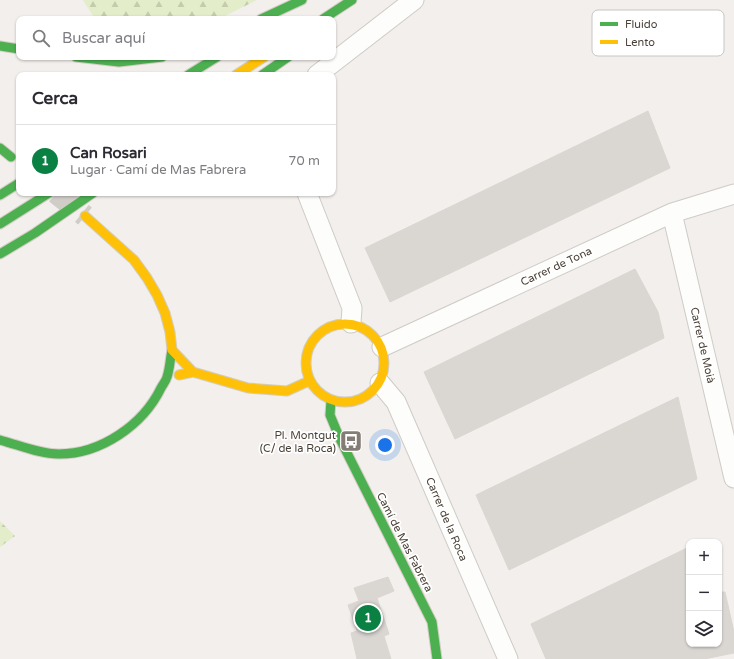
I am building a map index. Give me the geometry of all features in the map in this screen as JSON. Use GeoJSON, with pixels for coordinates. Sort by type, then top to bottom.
{"type":"FeatureCollection","features":[{"type":"Feature","properties":{"kind":"main road"},"geometry":{"type":"LineString","coordinates":[[267,16],[302,0]]}},
{"type":"Feature","properties":{"kind":"main road"},"geometry":{"type":"LineString","coordinates":[[281,16],[306,0]]}},
{"type":"Feature","properties":{"kind":"main road"},"geometry":{"type":"LineString","coordinates":[[328,16],[352,0]]}},
{"type":"Feature","properties":{"kind":"main road"},"geometry":{"type":"LineString","coordinates":[[336,19],[359,0]]}},
{"type":"Feature","properties":{"kind":"main road"},"geometry":{"type":"LineString","coordinates":[[0,46],[16,49]]}},
{"type":"Feature","properties":{"kind":"main road"},"geometry":{"type":"LineString","coordinates":[[102,60],[119,62],[136,60]]}},
{"type":"Feature","properties":{"kind":"main road"},"geometry":{"type":"LineString","coordinates":[[193,72],[212,60]]}},
{"type":"Feature","properties":{"kind":"main road"},"geometry":{"type":"LineString","coordinates":[[241,72],[259,60]]}},
{"type":"Feature","properties":{"kind":"main road"},"geometry":{"type":"LineString","coordinates":[[266,72],[284,60]]}},
{"type":"Feature","properties":{"kind":"main road"},"geometry":{"type":"LineString","coordinates":[[0,148],[11,157]]}},
{"type":"Feature","properties":{"kind":"main road"},"geometry":{"type":"LineString","coordinates":[[0,195],[16,185]]}},
{"type":"Feature","properties":{"kind":"main road"},"geometry":{"type":"LineString","coordinates":[[0,224],[44,196]]}},
{"type":"Feature","properties":{"kind":"main road"},"geometry":{"type":"LineString","coordinates":[[3,257],[88,196]]}},
{"type":"Feature","properties":{"kind":"main road"},"geometry":{"type":"LineString","coordinates":[[0,440],[44,453],[74,453],[92,448],[109,441],[124,431],[149,408],[166,378],[172,350],[170,332],[165,313],[156,295],[147,278],[134,260],[85,216]]}},
{"type":"Feature","properties":{"kind":"main road"},"geometry":{"type":"LineString","coordinates":[[351,323],[367,330],[382,348],[385,367],[380,383],[366,397],[346,403],[331,401],[309,381],[306,353],[316,335],[333,325],[351,323]]}},
{"type":"Feature","properties":{"kind":"main road"},"geometry":{"type":"LineString","coordinates":[[172,350],[193,372]]}},
{"type":"Feature","properties":{"kind":"main road"},"geometry":{"type":"LineString","coordinates":[[166,378],[193,372],[248,388],[287,390],[309,381]]}},
{"type":"Feature","properties":{"kind":"main road","name":"Camí de Mas Fabrera"},"geometry":{"type":"LineString","coordinates":[[331,401],[330,415],[340,439],[432,622],[437,659]]}},
{"type":"Feature","properties":{"kind":"main road"},"geometry":{"type":"LineString","coordinates":[[12,435],[44,453]]}},
{"type":"Feature","properties":{"kind":"street"},"geometry":{"type":"LineString","coordinates":[[321,72],[414,0]]}},
{"type":"Feature","properties":{"kind":"street","name":"Carrer de Tona"},"geometry":{"type":"LineString","coordinates":[[382,348],[672,213],[734,194]]}},
{"type":"Feature","properties":{"kind":"street"},"geometry":{"type":"LineString","coordinates":[[308,196],[352,308],[351,323]]}},
{"type":"Feature","properties":{"kind":"street","name":"Carrer de Moià"},"geometry":{"type":"LineString","coordinates":[[672,213],[734,478]]}},
{"type":"Feature","properties":{"kind":"street","name":"Carrer de la Roca"},"geometry":{"type":"LineString","coordinates":[[380,383],[396,402],[508,659]]}},
{"type":"Feature","properties":{"kind":"green space"},"geometry":{"type":"Polygon","coordinates":[[[83,0],[257,0],[225,16],[93,16],[83,0]]]}},
{"type":"Feature","properties":{"kind":"green space"},"geometry":{"type":"Polygon","coordinates":[[[0,521],[15,536],[0,547],[0,521]]]}},
{"type":"Feature","properties":{"kind":"building"},"geometry":{"type":"Polygon","coordinates":[[[648,111],[670,168],[390,302],[365,248],[648,111]]]}},
{"type":"Feature","properties":{"kind":"building"},"geometry":{"type":"Polygon","coordinates":[[[635,269],[658,312],[664,338],[455,439],[424,372],[635,269]]]}},
{"type":"Feature","properties":{"kind":"building"},"geometry":{"type":"Polygon","coordinates":[[[678,397],[697,479],[509,570],[476,495],[678,397]]]}},
{"type":"Feature","properties":{"kind":"building"},"geometry":{"type":"Polygon","coordinates":[[[686,548],[686,647],[722,647],[722,592],[725,592],[734,632],[734,653],[704,659],[546,659],[531,624],[686,548]]]}},
{"type":"Feature","properties":{"kind":"building"},"geometry":{"type":"Polygon","coordinates":[[[388,577],[394,591],[377,598],[389,634],[384,636],[391,659],[357,659],[351,633],[357,631],[348,605],[359,601],[354,588],[388,577]]]}},
{"type":"Feature","properties":{"kind":"tunnel"},"geometry":{"type":"LineString","coordinates":[[60,196],[85,216]]}},
{"type":"Feature","properties":{"kind":"traffic: fast"},"geometry":{"type":"LineString","coordinates":[[267,16],[302,0]]}},
{"type":"Feature","properties":{"kind":"traffic: fast"},"geometry":{"type":"LineString","coordinates":[[328,16],[352,0]]}},
{"type":"Feature","properties":{"kind":"traffic: fast"},"geometry":{"type":"LineString","coordinates":[[0,46],[16,49]]}},
{"type":"Feature","properties":{"kind":"traffic: fast"},"geometry":{"type":"LineString","coordinates":[[102,60],[119,62],[136,60]]}},
{"type":"Feature","properties":{"kind":"traffic: fast"},"geometry":{"type":"LineString","coordinates":[[193,72],[212,60]]}},
{"type":"Feature","properties":{"kind":"traffic: fast"},"geometry":{"type":"LineString","coordinates":[[266,72],[284,60]]}},
{"type":"Feature","properties":{"kind":"traffic: fast"},"geometry":{"type":"LineString","coordinates":[[0,148],[11,157]]}},
{"type":"Feature","properties":{"kind":"traffic: fast"},"geometry":{"type":"LineString","coordinates":[[0,195],[16,185]]}},
{"type":"Feature","properties":{"kind":"traffic: fast"},"geometry":{"type":"LineString","coordinates":[[0,224],[44,196]]}},
{"type":"Feature","properties":{"kind":"traffic: fast"},"geometry":{"type":"LineString","coordinates":[[0,254],[35,233],[89,196]]}},
{"type":"Feature","properties":{"kind":"traffic: fast"},"geometry":{"type":"LineString","coordinates":[[0,440],[52,454],[75,453],[105,443],[132,425],[153,401],[167,378],[172,350]]}},
{"type":"Feature","properties":{"kind":"traffic: fast"},"geometry":{"type":"LineString","coordinates":[[331,401],[330,415],[340,439],[432,622],[437,659]]}},
{"type":"Feature","properties":{"kind":"traffic: slow"},"geometry":{"type":"LineString","coordinates":[[241,72],[259,60]]}},
{"type":"Feature","properties":{"kind":"traffic: slow"},"geometry":{"type":"LineString","coordinates":[[85,216],[134,260],[147,278],[165,313],[170,332],[172,350],[193,372]]}},
{"type":"Feature","properties":{"kind":"traffic: slow"},"geometry":{"type":"LineString","coordinates":[[345,324],[360,327],[373,335],[381,348],[384,363],[381,378],[373,391],[360,399],[345,402],[330,399],[317,391],[309,378],[306,363],[309,348],[317,335],[330,327],[345,324]]}},
{"type":"Feature","properties":{"kind":"traffic: slow"},"geometry":{"type":"LineString","coordinates":[[179,375],[193,372],[248,388],[287,391],[309,381]]}},
{"type":"Feature","properties":{"kind":"place","name":"Pl. Montgut (C/ de la Roca)"},"geometry":{"type":"Point","coordinates":[351,441]}},
{"type":"Feature","properties":{"kind":"place","name":"Can Rosari"},"geometry":{"type":"Point","coordinates":[368,618]}}]}
